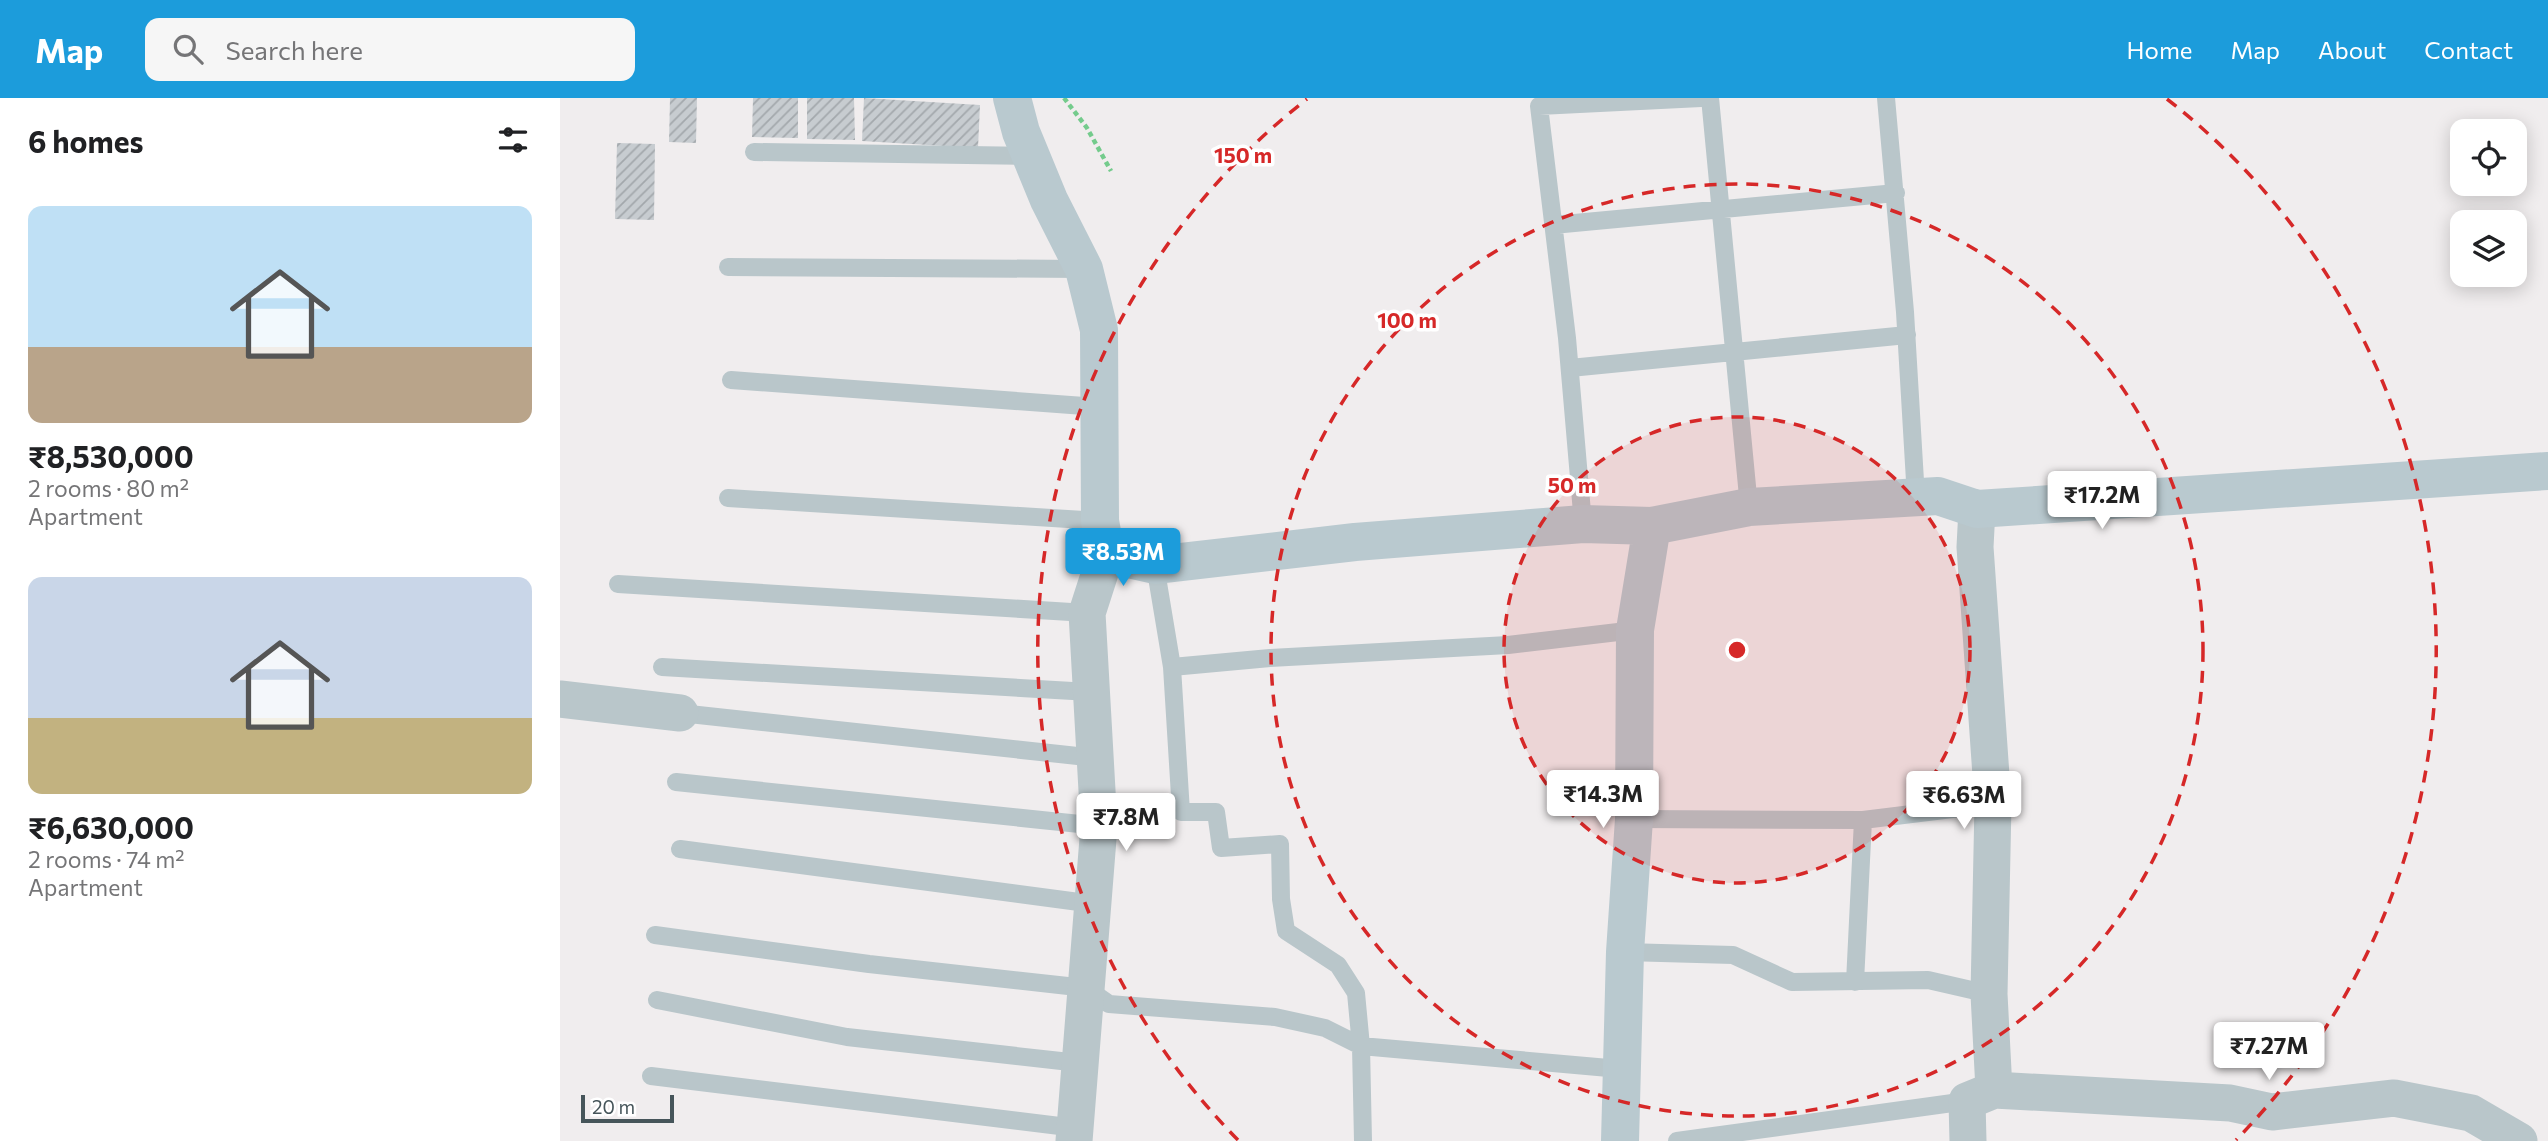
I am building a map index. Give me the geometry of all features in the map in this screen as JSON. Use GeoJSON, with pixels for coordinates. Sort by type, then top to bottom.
{"type":"FeatureCollection","features":[{"type":"Feature","properties":{"kind":"street"},"geometry":{"type":"LineString","coordinates":[[1012,98],[1021,132],[1049,200],[1084,269],[1099,330],[1098,407],[1103,538],[1087,613],[1099,826],[1075,1135]]}},
{"type":"Feature","properties":{"kind":"street"},"geometry":{"type":"LineString","coordinates":[[1103,538],[1155,565],[1355,542],[1583,524],[1652,526],[1749,508],[1938,496],[1977,509],[2548,471]]}},
{"type":"Feature","properties":{"kind":"street"},"geometry":{"type":"LineString","coordinates":[[1968,1141],[1980,1095],[1989,994],[1993,804],[1975,547],[1977,509]]}},
{"type":"Feature","properties":{"kind":"street"},"geometry":{"type":"LineString","coordinates":[[1620,1141],[1625,952],[1634,819],[1635,630],[1652,526]]}},
{"type":"Feature","properties":{"kind":"street"},"geometry":{"type":"LineString","coordinates":[[560,699],[680,713]]}},
{"type":"Feature","properties":{"kind":"street"},"geometry":{"type":"LineString","coordinates":[[1980,1095],[2230,1103],[2272,1112],[2394,1098],[2471,1113],[2519,1141]]}},
{"type":"Feature","properties":{"kind":"lane"},"geometry":{"type":"LineString","coordinates":[[1583,524],[1570,368],[1539,106],[1701,98]]}},
{"type":"Feature","properties":{"kind":"lane"},"geometry":{"type":"LineString","coordinates":[[1710,98],[1749,508]]}},
{"type":"Feature","properties":{"kind":"lane"},"geometry":{"type":"LineString","coordinates":[[1886,98],[1907,335],[1916,498]]}},
{"type":"Feature","properties":{"kind":"lane"},"geometry":{"type":"LineString","coordinates":[[754,152],[1032,156]]}},
{"type":"Feature","properties":{"kind":"lane"},"geometry":{"type":"LineString","coordinates":[[1553,225],[1896,192]]}},
{"type":"Feature","properties":{"kind":"lane"},"geometry":{"type":"LineString","coordinates":[[728,267],[1084,269]]}},
{"type":"Feature","properties":{"kind":"lane"},"geometry":{"type":"LineString","coordinates":[[1570,368],[1907,335]]}},
{"type":"Feature","properties":{"kind":"lane"},"geometry":{"type":"LineString","coordinates":[[731,380],[1098,407]]}},
{"type":"Feature","properties":{"kind":"lane"},"geometry":{"type":"LineString","coordinates":[[728,498],[1103,538]]}},
{"type":"Feature","properties":{"kind":"lane"},"geometry":{"type":"LineString","coordinates":[[1155,565],[1171,667],[1181,812],[1216,812],[1221,848],[1280,844],[1281,899],[1286,931],[1338,965],[1356,993],[1361,1046],[1363,1141]]}},
{"type":"Feature","properties":{"kind":"lane"},"geometry":{"type":"LineString","coordinates":[[618,584],[1087,613]]}},
{"type":"Feature","properties":{"kind":"lane"},"geometry":{"type":"LineString","coordinates":[[1171,667],[1270,658],[1508,645],[1635,630]]}},
{"type":"Feature","properties":{"kind":"lane"},"geometry":{"type":"LineString","coordinates":[[662,667],[1090,692]]}},
{"type":"Feature","properties":{"kind":"lane"},"geometry":{"type":"LineString","coordinates":[[680,713],[1096,758]]}},
{"type":"Feature","properties":{"kind":"lane"},"geometry":{"type":"LineString","coordinates":[[676,782],[1099,826]]}},
{"type":"Feature","properties":{"kind":"lane"},"geometry":{"type":"LineString","coordinates":[[1634,819],[1863,820],[1993,804]]}},
{"type":"Feature","properties":{"kind":"lane"},"geometry":{"type":"LineString","coordinates":[[1855,982],[1863,820]]}},
{"type":"Feature","properties":{"kind":"lane"},"geometry":{"type":"LineString","coordinates":[[680,849],[1094,904]]}},
{"type":"Feature","properties":{"kind":"lane"},"geometry":{"type":"LineString","coordinates":[[655,935],[869,964],[1086,988],[1109,1004],[1275,1017],[1325,1028],[1361,1046],[1620,1069]]}},
{"type":"Feature","properties":{"kind":"lane"},"geometry":{"type":"LineString","coordinates":[[1625,952],[1733,956],[1792,982],[1928,980],[1989,994]]}},
{"type":"Feature","properties":{"kind":"lane"},"geometry":{"type":"LineString","coordinates":[[657,1000],[848,1037],[1079,1063]]}},
{"type":"Feature","properties":{"kind":"lane"},"geometry":{"type":"LineString","coordinates":[[651,1076],[1075,1135]]}},
{"type":"Feature","properties":{"kind":"lane"},"geometry":{"type":"LineString","coordinates":[[1677,1141],[1980,1095]]}},
{"type":"Feature","properties":{"kind":"path"},"geometry":{"type":"LineString","coordinates":[[1064,98],[1087,128],[1111,171]]}},
{"type":"Feature","properties":{"kind":"building"},"geometry":{"type":"Polygon","coordinates":[[[670,98],[697,98],[696,143],[669,142],[670,98]]]}},
{"type":"Feature","properties":{"kind":"building"},"geometry":{"type":"Polygon","coordinates":[[[753,98],[798,98],[798,138],[752,137],[753,98]]]}},
{"type":"Feature","properties":{"kind":"building"},"geometry":{"type":"Polygon","coordinates":[[[807,98],[854,98],[855,140],[807,139],[807,98]]]}},
{"type":"Feature","properties":{"kind":"building"},"geometry":{"type":"Polygon","coordinates":[[[864,98],[980,105],[978,148],[862,141],[864,98]]]}},
{"type":"Feature","properties":{"kind":"building"},"geometry":{"type":"Polygon","coordinates":[[[617,143],[655,144],[654,220],[615,219],[617,143]]]}}]}
